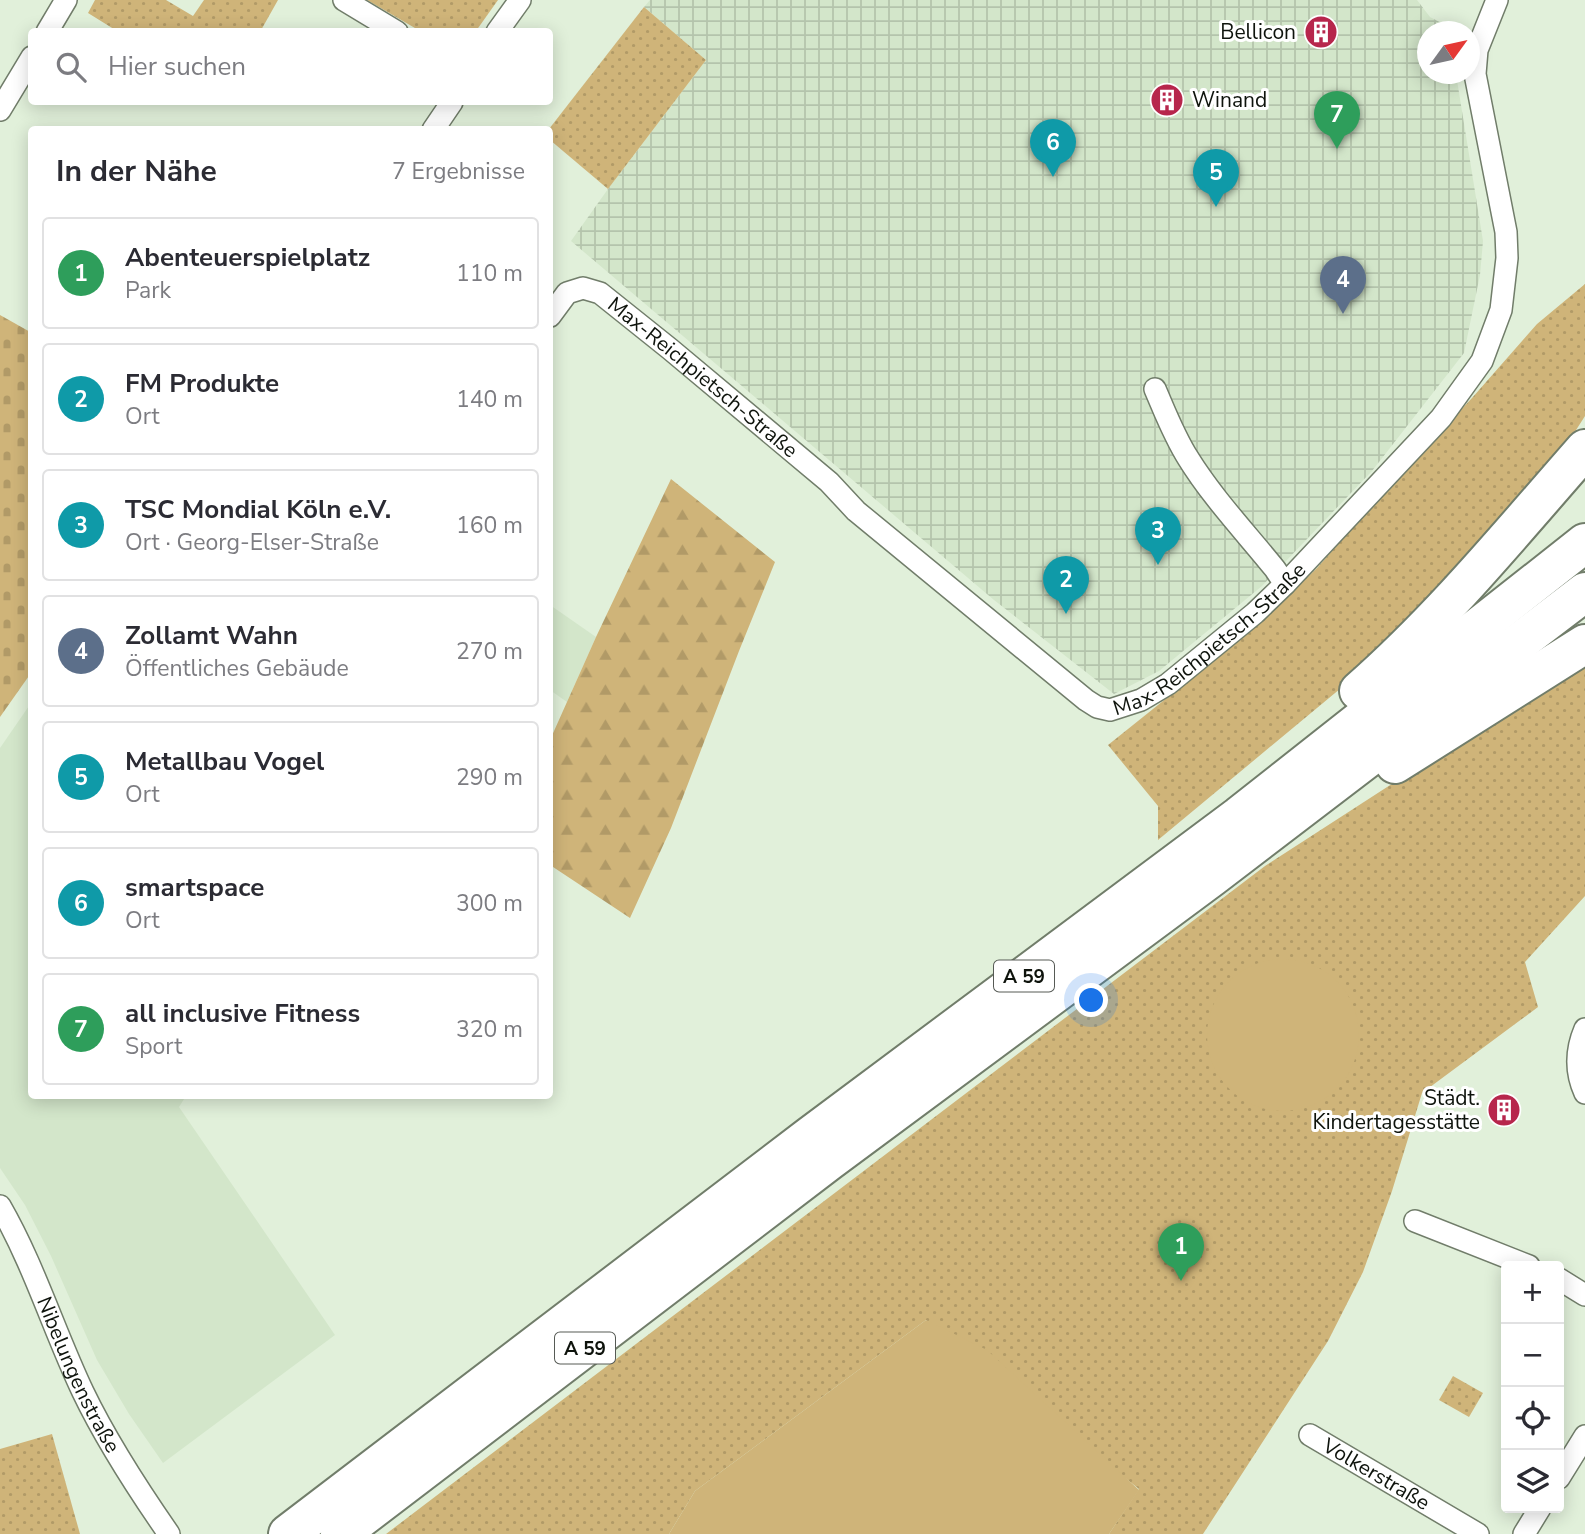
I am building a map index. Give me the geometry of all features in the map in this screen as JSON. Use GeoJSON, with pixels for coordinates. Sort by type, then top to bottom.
{"type":"FeatureCollection","features":[{"type":"Feature","properties":{"kind":"highway"},"geometry":{"type":"LineString","coordinates":[[1239,816],[1341,707],[1392,662],[1460,591],[1585,449]]}},
{"type":"Feature","properties":{"kind":"highway","name":"A 59"},"geometry":{"type":"LineString","coordinates":[[288,1534],[810,1136],[1239,816],[1585,543]]}},
{"type":"Feature","properties":{"kind":"highway","name":"A 59"},"geometry":{"type":"LineString","coordinates":[[340,1534],[830,1161],[1212,877],[1585,592]]}},
{"type":"Feature","properties":{"kind":"highway"},"geometry":{"type":"LineString","coordinates":[[1212,877],[1434,741],[1585,644]]}},
{"type":"Feature","properties":{"kind":"street"},"geometry":{"type":"LineString","coordinates":[[49,28],[66,0]]}},
{"type":"Feature","properties":{"kind":"street"},"geometry":{"type":"LineString","coordinates":[[344,0],[390,28]]}},
{"type":"Feature","properties":{"kind":"street"},"geometry":{"type":"LineString","coordinates":[[500,28],[520,0]]}},
{"type":"Feature","properties":{"kind":"street","name":"Max-Reichpietsch-Straße"},"geometry":{"type":"LineString","coordinates":[[553,312],[567,293],[583,288],[600,293],[828,482],[856,511],[1097,707],[1110,710],[1127,706],[1141,701],[1168,684],[1255,613],[1441,418],[1482,361],[1501,310],[1507,258],[1506,232],[1475,74],[1477,50],[1497,0]]}},
{"type":"Feature","properties":{"kind":"street"},"geometry":{"type":"LineString","coordinates":[[0,110],[28,64]]}},
{"type":"Feature","properties":{"kind":"street"},"geometry":{"type":"LineString","coordinates":[[436,126],[450,105]]}},
{"type":"Feature","properties":{"kind":"street"},"geometry":{"type":"LineString","coordinates":[[1155,388],[1172,430],[1188,458],[1284,584]]}},
{"type":"Feature","properties":{"kind":"street"},"geometry":{"type":"LineString","coordinates":[[1585,1029],[1577,1064],[1579,1080],[1585,1093]]}},
{"type":"Feature","properties":{"kind":"street","name":"Nibelungenstraße"},"geometry":{"type":"LineString","coordinates":[[0,1206],[22,1247],[72,1368],[104,1433],[169,1534]]}},
{"type":"Feature","properties":{"kind":"street"},"geometry":{"type":"LineString","coordinates":[[1415,1221],[1516,1261]]}},
{"type":"Feature","properties":{"kind":"street"},"geometry":{"type":"LineString","coordinates":[[1564,1282],[1585,1295]]}},
{"type":"Feature","properties":{"kind":"street","name":"Volkerstraße"},"geometry":{"type":"LineString","coordinates":[[1310,1435],[1478,1534]]}},
{"type":"Feature","properties":{"kind":"street"},"geometry":{"type":"LineString","coordinates":[[1564,1470],[1585,1436]]}},
{"type":"Feature","properties":{"kind":"street"},"geometry":{"type":"LineString","coordinates":[[1524,1534],[1537,1513]]}},
{"type":"Feature","properties":{"kind":"shaded area"},"geometry":{"type":"Polygon","coordinates":[[[650,0],[1417,0],[1430,17],[1438,21],[1417,21],[1417,84],[1458,84],[1483,241],[1480,275],[1464,353],[1372,471],[1262,586],[1159,671],[1114,694],[994,600],[571,241],[706,60],[644,7],[650,0]]]}},
{"type":"Feature","properties":{"kind":"shaded area"},"geometry":{"type":"Polygon","coordinates":[[[553,607],[596,637],[567,702],[553,692],[553,607]]]}},
{"type":"Feature","properties":{"kind":"shaded area"},"geometry":{"type":"Polygon","coordinates":[[[28,707],[28,1099],[184,1099],[179,1107],[335,1335],[163,1463],[129,1414],[97,1360],[51,1256],[25,1205],[0,1168],[0,748],[28,707]]]}},
{"type":"Feature","properties":{"kind":"green space"},"geometry":{"type":"Polygon","coordinates":[[[95,0],[166,0],[193,16],[204,0],[278,0],[262,28],[112,28],[88,13],[95,0]]]}},
{"type":"Feature","properties":{"kind":"green space"},"geometry":{"type":"Polygon","coordinates":[[[367,0],[498,0],[478,28],[415,28],[367,0]]]}},
{"type":"Feature","properties":{"kind":"green space"},"geometry":{"type":"Polygon","coordinates":[[[644,7],[706,60],[608,189],[553,143],[551,126],[644,7]]]}},
{"type":"Feature","properties":{"kind":"green space"},"geometry":{"type":"Polygon","coordinates":[[[1585,284],[1585,416],[1555,463],[1370,664],[1158,840],[1158,806],[1108,745],[1253,629],[1317,568],[1537,324],[1585,284]]]}},
{"type":"Feature","properties":{"kind":"green space"},"geometry":{"type":"Polygon","coordinates":[[[0,315],[28,331],[28,677],[0,717],[0,315]]]}},
{"type":"Feature","properties":{"kind":"green space"},"geometry":{"type":"Polygon","coordinates":[[[671,479],[775,562],[671,828],[630,918],[553,867],[553,733],[671,479]]]}},
{"type":"Feature","properties":{"kind":"green space"},"geometry":{"type":"Polygon","coordinates":[[[1585,659],[1585,896],[1525,962],[1538,1007],[1422,1093],[1392,1191],[1363,1272],[1328,1341],[1203,1534],[1109,1534],[1139,1489],[926,1320],[695,1491],[669,1534],[386,1534],[1265,866],[1585,659]]]}},
{"type":"Feature","properties":{"kind":"green space"},"geometry":{"type":"Polygon","coordinates":[[[1283,959],[1312,965],[1337,981],[1353,1006],[1359,1035],[1353,1064],[1337,1089],[1312,1105],[1283,1111],[1254,1105],[1229,1089],[1213,1064],[1207,1035],[1213,1006],[1229,981],[1254,965],[1283,959]]]}},
{"type":"Feature","properties":{"kind":"green space"},"geometry":{"type":"Polygon","coordinates":[[[926,1320],[987,1350],[1139,1490],[1109,1534],[669,1534],[695,1491],[926,1320]]]}},
{"type":"Feature","properties":{"kind":"green space"},"geometry":{"type":"Polygon","coordinates":[[[1453,1376],[1483,1393],[1469,1417],[1439,1400],[1453,1376]]]}},
{"type":"Feature","properties":{"kind":"green space"},"geometry":{"type":"Polygon","coordinates":[[[52,1434],[80,1534],[0,1534],[0,1449],[52,1434]]]}},
{"type":"Feature","properties":{"kind":"place","name":"Bellicon"},"geometry":{"type":"Point","coordinates":[1321,32]}},
{"type":"Feature","properties":{"kind":"place","name":"Winand"},"geometry":{"type":"Point","coordinates":[1167,100]}},
{"type":"Feature","properties":{"kind":"place","name":"all inclusive Fitness"},"geometry":{"type":"Point","coordinates":[1337,149]}},
{"type":"Feature","properties":{"kind":"place","name":"smartspace"},"geometry":{"type":"Point","coordinates":[1053,177]}},
{"type":"Feature","properties":{"kind":"place","name":"Metallbau Vogel"},"geometry":{"type":"Point","coordinates":[1216,207]}},
{"type":"Feature","properties":{"kind":"place","name":"Zollamt Wahn"},"geometry":{"type":"Point","coordinates":[1343,314]}},
{"type":"Feature","properties":{"kind":"place","name":"TSC Mondial Köln e.V."},"geometry":{"type":"Point","coordinates":[1158,565]}},
{"type":"Feature","properties":{"kind":"place","name":"FM Produkte"},"geometry":{"type":"Point","coordinates":[1066,614]}},
{"type":"Feature","properties":{"kind":"place","name":"Städt. Kindertagesstätte"},"geometry":{"type":"Point","coordinates":[1504,1110]}},
{"type":"Feature","properties":{"kind":"place","name":"Abenteuerspielplatz"},"geometry":{"type":"Point","coordinates":[1181,1281]}}]}
